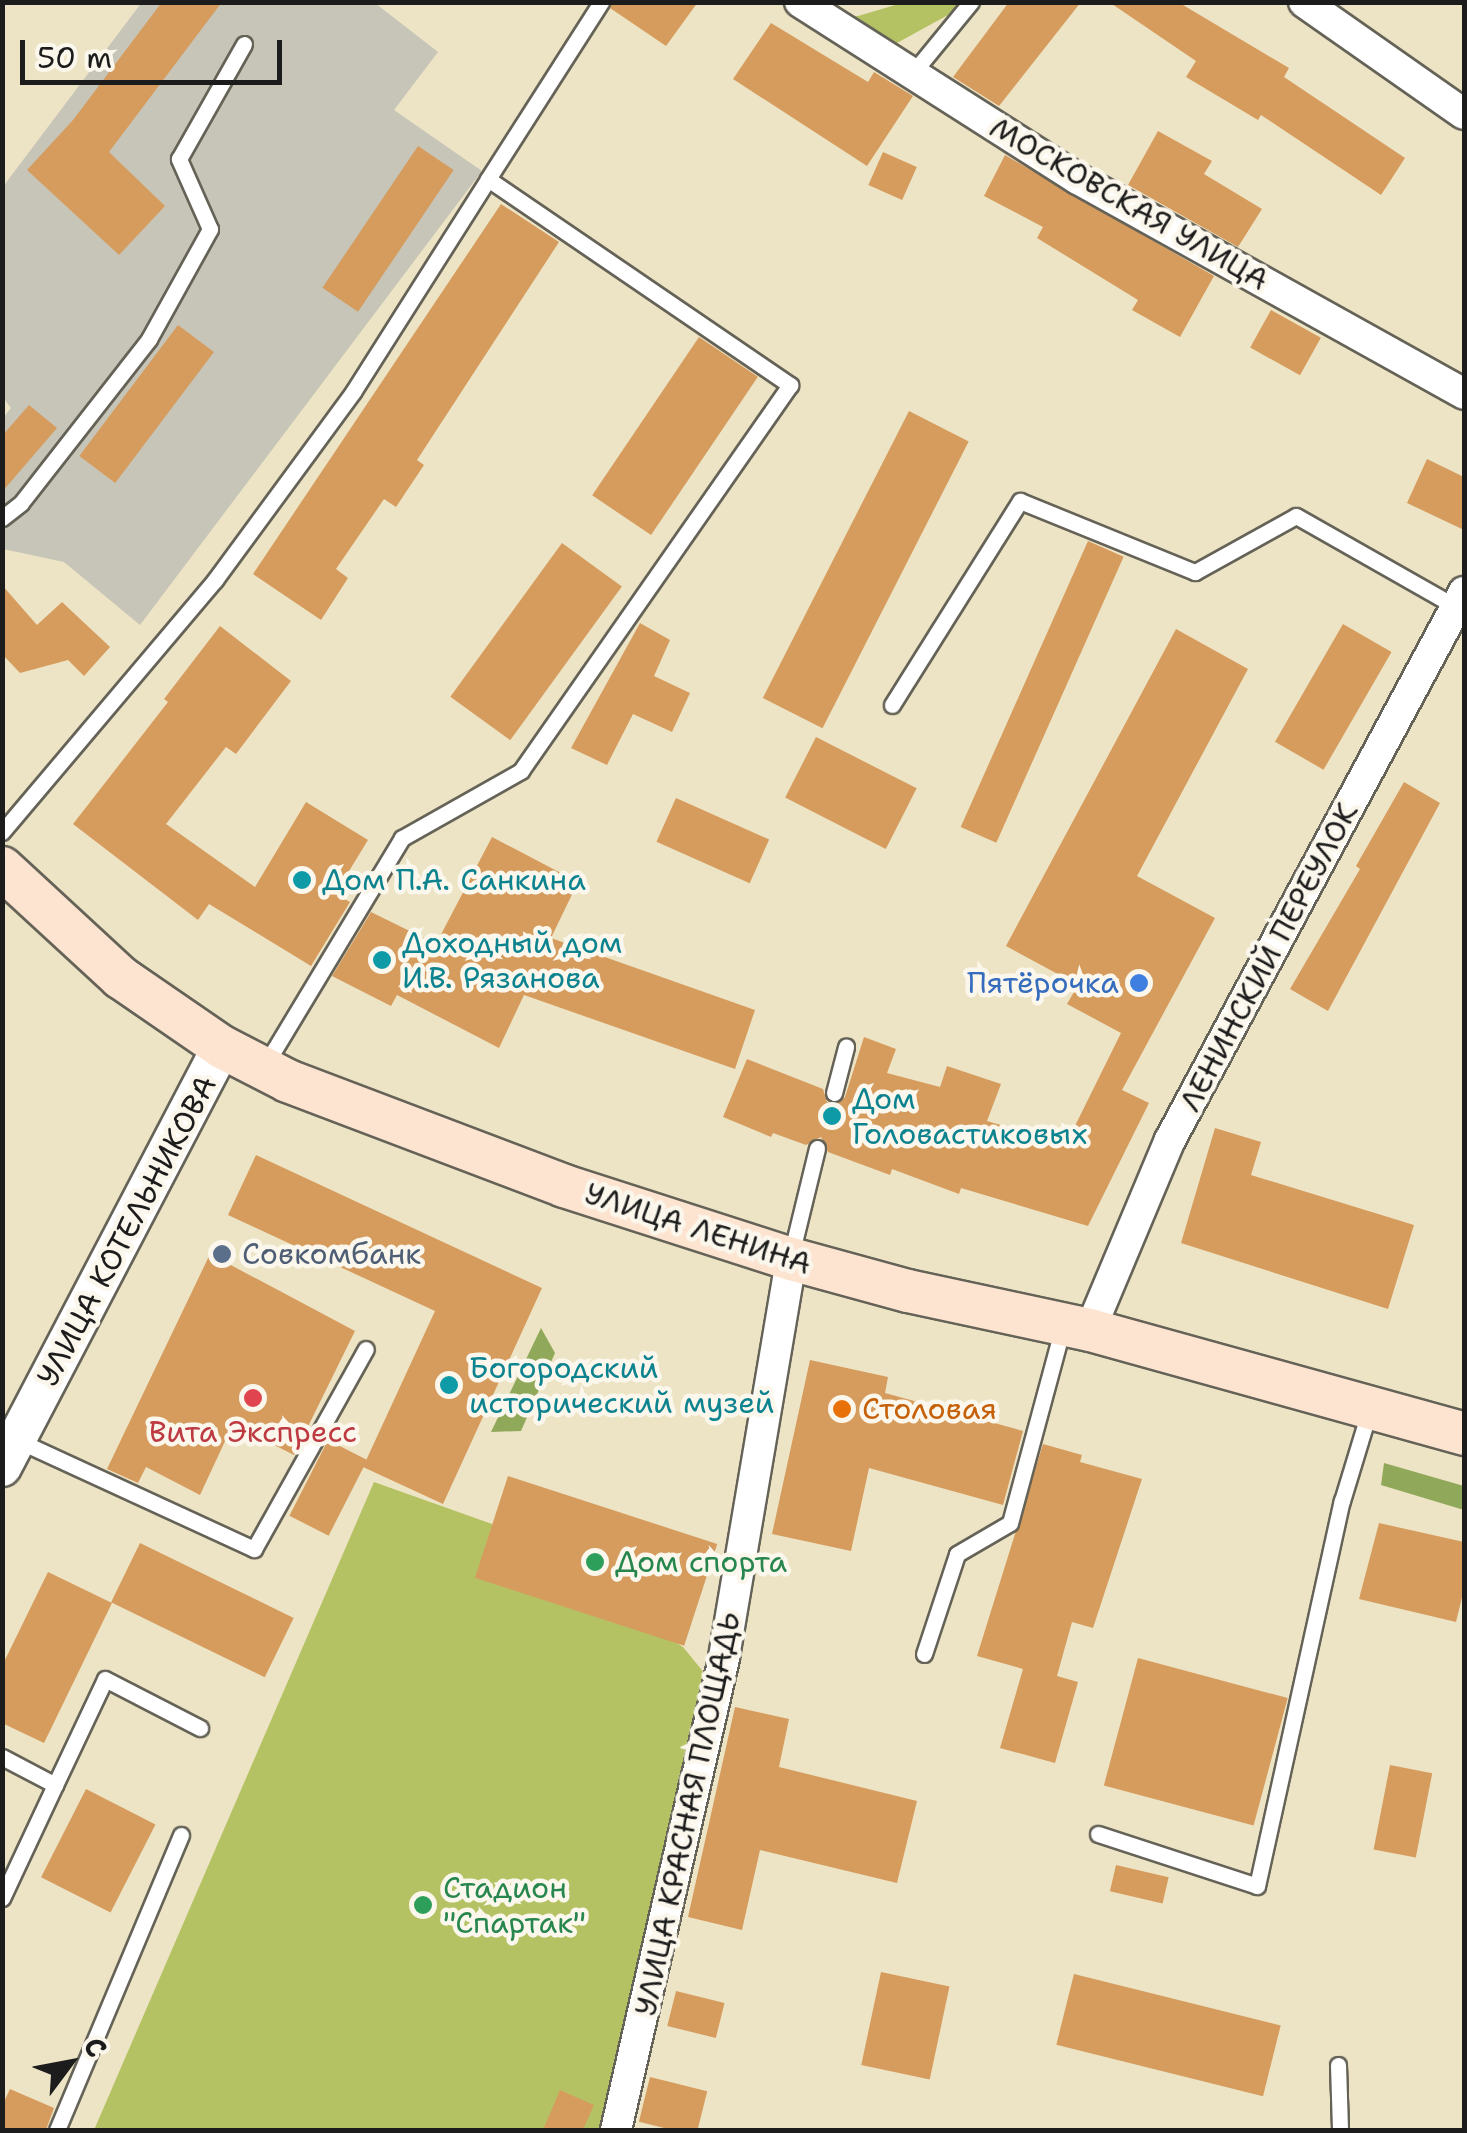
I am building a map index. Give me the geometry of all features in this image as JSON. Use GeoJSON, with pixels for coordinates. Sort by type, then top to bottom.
{"type":"FeatureCollection","features":[{"type":"Feature","properties":{"kind":"main road","name":"УЛИЦА ЛЕНИНА"},"geometry":{"type":"LineString","coordinates":[[2,868],[120,978],[262,1070],[564,1186],[791,1259],[908,1291],[1077,1326],[1464,1434]]}},
{"type":"Feature","properties":{"kind":"street","name":"МОСКОВСКАЯ УЛИЦА"},"geometry":{"type":"LineString","coordinates":[[800,2],[1078,179],[1464,394]]}},
{"type":"Feature","properties":{"kind":"street"},"geometry":{"type":"LineString","coordinates":[[1304,2],[1464,114]]}},
{"type":"Feature","properties":{"kind":"street","name":"ЛЕНИНСКИЙ ПЕРЕУЛОК"},"geometry":{"type":"LineString","coordinates":[[1077,1326],[1170,1140],[1460,600]]}},
{"type":"Feature","properties":{"kind":"street","name":"УЛИЦА КОТЕЛЬНИКОВА"},"geometry":{"type":"LineString","coordinates":[[13,1432],[222,1047]]}},
{"type":"Feature","properties":{"kind":"street","name":"УЛИЦА КРАСНАЯ ПЛОЩАДЬ"},"geometry":{"type":"LineString","coordinates":[[616,2130],[724,1657],[791,1259]]}},
{"type":"Feature","properties":{"kind":"lane"},"geometry":{"type":"LineString","coordinates":[[2,832],[215,580],[353,392],[602,2]]}},
{"type":"Feature","properties":{"kind":"lane"},"geometry":{"type":"LineString","coordinates":[[907,71],[972,2]]}},
{"type":"Feature","properties":{"kind":"lane"},"geometry":{"type":"LineString","coordinates":[[2,518],[20,503],[149,339],[210,230],[179,159],[244,44]]}},
{"type":"Feature","properties":{"kind":"lane"},"geometry":{"type":"LineString","coordinates":[[262,1070],[402,838],[521,771],[790,385],[488,180]]}},
{"type":"Feature","properties":{"kind":"lane"},"geometry":{"type":"LineString","coordinates":[[892,705],[1020,501],[1194,572],[1296,516],[1460,600]]}},
{"type":"Feature","properties":{"kind":"lane"},"geometry":{"type":"LineString","coordinates":[[834,1093],[846,1047]]}},
{"type":"Feature","properties":{"kind":"lane"},"geometry":{"type":"LineString","coordinates":[[791,1259],[817,1148]]}},
{"type":"Feature","properties":{"kind":"lane"},"geometry":{"type":"LineString","coordinates":[[924,1654],[957,1554],[1010,1523],[1077,1326]]}},
{"type":"Feature","properties":{"kind":"lane"},"geometry":{"type":"LineString","coordinates":[[13,1432],[254,1549],[366,1349]]}},
{"type":"Feature","properties":{"kind":"lane"},"geometry":{"type":"LineString","coordinates":[[1098,1834],[1257,1886],[1342,1501],[1370,1408]]}},
{"type":"Feature","properties":{"kind":"lane"},"geometry":{"type":"LineString","coordinates":[[2,1898],[104,1679],[200,1728]]}},
{"type":"Feature","properties":{"kind":"lane"},"geometry":{"type":"LineString","coordinates":[[2,1757],[55,1785]]}},
{"type":"Feature","properties":{"kind":"lane"},"geometry":{"type":"LineString","coordinates":[[57,2130],[181,1836]]}},
{"type":"Feature","properties":{"kind":"lane"},"geometry":{"type":"LineString","coordinates":[[1338,2066],[1340,2130]]}},
{"type":"Feature","properties":{"kind":"shaded area"},"geometry":{"type":"Polygon","coordinates":[[[142,2],[375,3],[438,52],[394,110],[482,171],[140,625],[64,562],[3,549],[3,418],[11,408],[2,396],[2,188],[142,2]]]}},
{"type":"Feature","properties":{"kind":"green space"},"geometry":{"type":"Polygon","coordinates":[[[902,3],[958,3],[948,15],[886,49],[839,17],[858,16],[902,3]]]}},
{"type":"Feature","properties":{"kind":"green space"},"geometry":{"type":"Polygon","coordinates":[[[541,1328],[555,1353],[521,1431],[491,1432],[541,1328]]]}},
{"type":"Feature","properties":{"kind":"green space"},"geometry":{"type":"Polygon","coordinates":[[[1384,1463],[1464,1486],[1464,1510],[1381,1485],[1384,1463]]]}},
{"type":"Feature","properties":{"kind":"green space","name":"Стадион \"Спартак\""},"geometry":{"type":"Polygon","coordinates":[[[374,1482],[492,1524],[683,1647],[710,1680],[601,2130],[94,2130],[374,1482]]]}},
{"type":"Feature","properties":{"kind":"building"},"geometry":{"type":"Polygon","coordinates":[[[162,2],[222,2],[109,152],[165,206],[119,255],[27,170],[73,120],[162,2]]]}},
{"type":"Feature","properties":{"kind":"building"},"geometry":{"type":"Polygon","coordinates":[[[612,2],[698,2],[666,46],[610,8],[612,2]]]}},
{"type":"Feature","properties":{"kind":"building"},"geometry":{"type":"Polygon","coordinates":[[[1009,2],[1081,2],[999,106],[953,77],[1009,2]]]}},
{"type":"Feature","properties":{"kind":"building"},"geometry":{"type":"Polygon","coordinates":[[[1109,2],[1178,2],[1289,68],[1284,77],[1405,158],[1381,195],[1261,115],[1258,120],[1186,77],[1196,61],[1109,2]]]}},
{"type":"Feature","properties":{"kind":"building"},"geometry":{"type":"Polygon","coordinates":[[[771,23],[868,82],[874,72],[913,96],[867,166],[733,79],[771,23]]]}},
{"type":"Feature","properties":{"kind":"building"},"geometry":{"type":"Polygon","coordinates":[[[1158,131],[1212,161],[1204,174],[1262,209],[1238,247],[1128,185],[1158,131]]]}},
{"type":"Feature","properties":{"kind":"building"},"geometry":{"type":"Polygon","coordinates":[[[418,146],[454,170],[358,312],[322,288],[418,146]]]}},
{"type":"Feature","properties":{"kind":"building"},"geometry":{"type":"Polygon","coordinates":[[[883,152],[917,167],[902,200],[868,185],[883,152]]]}},
{"type":"Feature","properties":{"kind":"building"},"geometry":{"type":"Polygon","coordinates":[[[1005,155],[1214,276],[1180,337],[1132,310],[1138,300],[1037,238],[1043,227],[984,196],[1005,155]]]}},
{"type":"Feature","properties":{"kind":"building"},"geometry":{"type":"Polygon","coordinates":[[[501,204],[559,242],[417,460],[424,465],[396,507],[384,499],[336,569],[348,578],[321,620],[253,574],[501,204]]]}},
{"type":"Feature","properties":{"kind":"building"},"geometry":{"type":"Polygon","coordinates":[[[1271,310],[1321,338],[1300,375],[1250,348],[1271,310]]]}},
{"type":"Feature","properties":{"kind":"building"},"geometry":{"type":"Polygon","coordinates":[[[178,325],[214,352],[115,483],[79,456],[178,325]]]}},
{"type":"Feature","properties":{"kind":"building"},"geometry":{"type":"Polygon","coordinates":[[[699,337],[758,377],[651,535],[592,495],[699,337]]]}},
{"type":"Feature","properties":{"kind":"building"},"geometry":{"type":"Polygon","coordinates":[[[29,405],[57,428],[2,492],[2,436],[29,405]]]}},
{"type":"Feature","properties":{"kind":"building"},"geometry":{"type":"Polygon","coordinates":[[[909,411],[969,441],[823,728],[763,698],[909,411]]]}},
{"type":"Feature","properties":{"kind":"building"},"geometry":{"type":"Polygon","coordinates":[[[1427,459],[1464,477],[1464,530],[1407,503],[1427,459]]]}},
{"type":"Feature","properties":{"kind":"building"},"geometry":{"type":"Polygon","coordinates":[[[1088,541],[1124,557],[996,843],[961,827],[1088,541]]]}},
{"type":"Feature","properties":{"kind":"building"},"geometry":{"type":"Polygon","coordinates":[[[562,543],[622,586],[510,740],[450,697],[562,543]]]}},
{"type":"Feature","properties":{"kind":"building"},"geometry":{"type":"Polygon","coordinates":[[[2,585],[37,625],[62,602],[110,647],[84,676],[68,660],[20,673],[2,654],[2,585]]]}},
{"type":"Feature","properties":{"kind":"building"},"geometry":{"type":"Polygon","coordinates":[[[640,623],[670,640],[654,676],[690,693],[672,732],[633,714],[607,765],[571,748],[640,623]]]}},
{"type":"Feature","properties":{"kind":"building"},"geometry":{"type":"Polygon","coordinates":[[[1343,624],[1391,652],[1323,770],[1275,742],[1343,624]]]}},
{"type":"Feature","properties":{"kind":"building"},"geometry":{"type":"Polygon","coordinates":[[[220,626],[291,681],[236,754],[226,747],[166,824],[255,887],[306,802],[368,840],[335,894],[350,902],[311,966],[209,904],[198,920],[73,824],[168,702],[164,699],[220,626]]]}},
{"type":"Feature","properties":{"kind":"building"},"geometry":{"type":"Polygon","coordinates":[[[1176,629],[1248,669],[1137,876],[1215,918],[1122,1090],[1149,1103],[1088,1226],[961,1188],[959,1194],[892,1169],[890,1175],[828,1152],[821,1137],[806,1145],[773,1133],[771,1137],[723,1117],[747,1059],[823,1089],[827,1102],[838,1103],[845,1097],[864,1037],[896,1049],[887,1073],[940,1087],[947,1066],[1001,1084],[987,1121],[1066,1144],[1121,1033],[1067,1004],[1078,985],[1006,946],[1176,629]]]}},
{"type":"Feature","properties":{"kind":"building"},"geometry":{"type":"Polygon","coordinates":[[[816,737],[917,788],[886,849],[785,798],[816,737]]]}},
{"type":"Feature","properties":{"kind":"building"},"geometry":{"type":"Polygon","coordinates":[[[1404,782],[1440,803],[1328,1011],[1290,989],[1360,869],[1356,866],[1404,782]]]}},
{"type":"Feature","properties":{"kind":"building"},"geometry":{"type":"Polygon","coordinates":[[[676,798],[769,839],[750,883],[656,842],[676,798]]]}},
{"type":"Feature","properties":{"kind":"building"},"geometry":{"type":"Polygon","coordinates":[[[492,837],[578,882],[551,938],[755,1010],[735,1069],[524,995],[499,1048],[397,995],[391,1006],[332,976],[371,912],[436,944],[492,837]]]}},
{"type":"Feature","properties":{"kind":"building"},"geometry":{"type":"Polygon","coordinates":[[[1215,1128],[1261,1142],[1251,1175],[1414,1225],[1388,1309],[1181,1243],[1215,1128]]]}},
{"type":"Feature","properties":{"kind":"building","name":"Богородский исторический музей"},"geometry":{"type":"Polygon","coordinates":[[[256,1155],[542,1288],[443,1504],[363,1467],[435,1311],[228,1215],[256,1155]]]}},
{"type":"Feature","properties":{"kind":"building"},"geometry":{"type":"Polygon","coordinates":[[[210,1254],[355,1331],[294,1455],[233,1424],[200,1495],[146,1467],[138,1483],[107,1469],[210,1254]]]}},
{"type":"Feature","properties":{"kind":"building"},"geometry":{"type":"Polygon","coordinates":[[[810,1360],[888,1377],[885,1393],[1023,1431],[1003,1505],[869,1468],[851,1551],[772,1534],[810,1360]]]}},
{"type":"Feature","properties":{"kind":"building"},"geometry":{"type":"Polygon","coordinates":[[[328,1440],[367,1460],[329,1536],[289,1516],[328,1440]]]}},
{"type":"Feature","properties":{"kind":"building"},"geometry":{"type":"Polygon","coordinates":[[[1043,1444],[1082,1455],[1080,1462],[1142,1479],[1093,1628],[1072,1622],[1057,1676],[1078,1682],[1055,1763],[1000,1748],[1023,1669],[977,1656],[1043,1444]]]}},
{"type":"Feature","properties":{"kind":"building","name":"Дом спорта"},"geometry":{"type":"Polygon","coordinates":[[[508,1476],[717,1544],[684,1646],[475,1578],[508,1476]]]}},
{"type":"Feature","properties":{"kind":"building"},"geometry":{"type":"Polygon","coordinates":[[[1379,1523],[1464,1542],[1464,1589],[1456,1622],[1359,1599],[1379,1523]]]}},
{"type":"Feature","properties":{"kind":"building"},"geometry":{"type":"Polygon","coordinates":[[[140,1543],[294,1618],[265,1677],[111,1602],[140,1543]]]}},
{"type":"Feature","properties":{"kind":"building"},"geometry":{"type":"Polygon","coordinates":[[[48,1572],[112,1603],[44,1743],[2,1723],[2,1666],[48,1572]]]}},
{"type":"Feature","properties":{"kind":"building"},"geometry":{"type":"Polygon","coordinates":[[[1138,1658],[1288,1698],[1254,1826],[1104,1786],[1138,1658]]]}},
{"type":"Feature","properties":{"kind":"building"},"geometry":{"type":"Polygon","coordinates":[[[735,1707],[789,1719],[779,1767],[917,1801],[897,1883],[760,1850],[742,1930],[688,1917],[735,1707]]]}},
{"type":"Feature","properties":{"kind":"building"},"geometry":{"type":"Polygon","coordinates":[[[1390,1765],[1432,1773],[1416,1858],[1374,1849],[1390,1765]]]}},
{"type":"Feature","properties":{"kind":"building"},"geometry":{"type":"Polygon","coordinates":[[[86,1789],[155,1824],[111,1913],[41,1877],[86,1789]]]}},
{"type":"Feature","properties":{"kind":"building"},"geometry":{"type":"Polygon","coordinates":[[[1116,1865],[1169,1877],[1163,1903],[1110,1891],[1116,1865]]]}},
{"type":"Feature","properties":{"kind":"building"},"geometry":{"type":"Polygon","coordinates":[[[881,1972],[949,1987],[930,2079],[861,2065],[881,1972]]]}},
{"type":"Feature","properties":{"kind":"building"},"geometry":{"type":"Polygon","coordinates":[[[1074,1974],[1281,2026],[1263,2096],[1056,2045],[1074,1974]]]}},
{"type":"Feature","properties":{"kind":"building"},"geometry":{"type":"Polygon","coordinates":[[[676,1991],[725,2003],[716,2038],[667,2026],[676,1991]]]}},
{"type":"Feature","properties":{"kind":"building"},"geometry":{"type":"Polygon","coordinates":[[[650,2077],[707,2091],[698,2130],[672,2130],[639,2122],[650,2077]]]}},
{"type":"Feature","properties":{"kind":"building"},"geometry":{"type":"Polygon","coordinates":[[[10,2089],[54,2108],[46,2130],[2,2130],[2,2106],[10,2089]]]}},
{"type":"Feature","properties":{"kind":"building"},"geometry":{"type":"Polygon","coordinates":[[[560,2090],[594,2105],[583,2130],[543,2130],[560,2090]]]}},
{"type":"Feature","properties":{"kind":"place","name":"Дом П.А. Санкина"},"geometry":{"type":"Point","coordinates":[302,880]}},
{"type":"Feature","properties":{"kind":"place","name":"Доходный дом И.В. Рязанова"},"geometry":{"type":"Point","coordinates":[382,960]}},
{"type":"Feature","properties":{"kind":"place","name":"Пятёрочка"},"geometry":{"type":"Point","coordinates":[1139,983]}},
{"type":"Feature","properties":{"kind":"place","name":"Дом Головастиковых"},"geometry":{"type":"Point","coordinates":[832,1116]}},
{"type":"Feature","properties":{"kind":"place","name":"Совкомбанк"},"geometry":{"type":"Point","coordinates":[222,1254]}},
{"type":"Feature","properties":{"kind":"place","name":"Богородский исторический музей"},"geometry":{"type":"Point","coordinates":[449,1385]}},
{"type":"Feature","properties":{"kind":"place","name":"Вита Экспресс"},"geometry":{"type":"Point","coordinates":[253,1398]}},
{"type":"Feature","properties":{"kind":"place","name":"Столовая"},"geometry":{"type":"Point","coordinates":[842,1409]}},
{"type":"Feature","properties":{"kind":"place","name":"Дом спорта"},"geometry":{"type":"Point","coordinates":[595,1562]}},
{"type":"Feature","properties":{"kind":"place","name":"Стадион \"Спартак\""},"geometry":{"type":"Point","coordinates":[423,1905]}}]}
